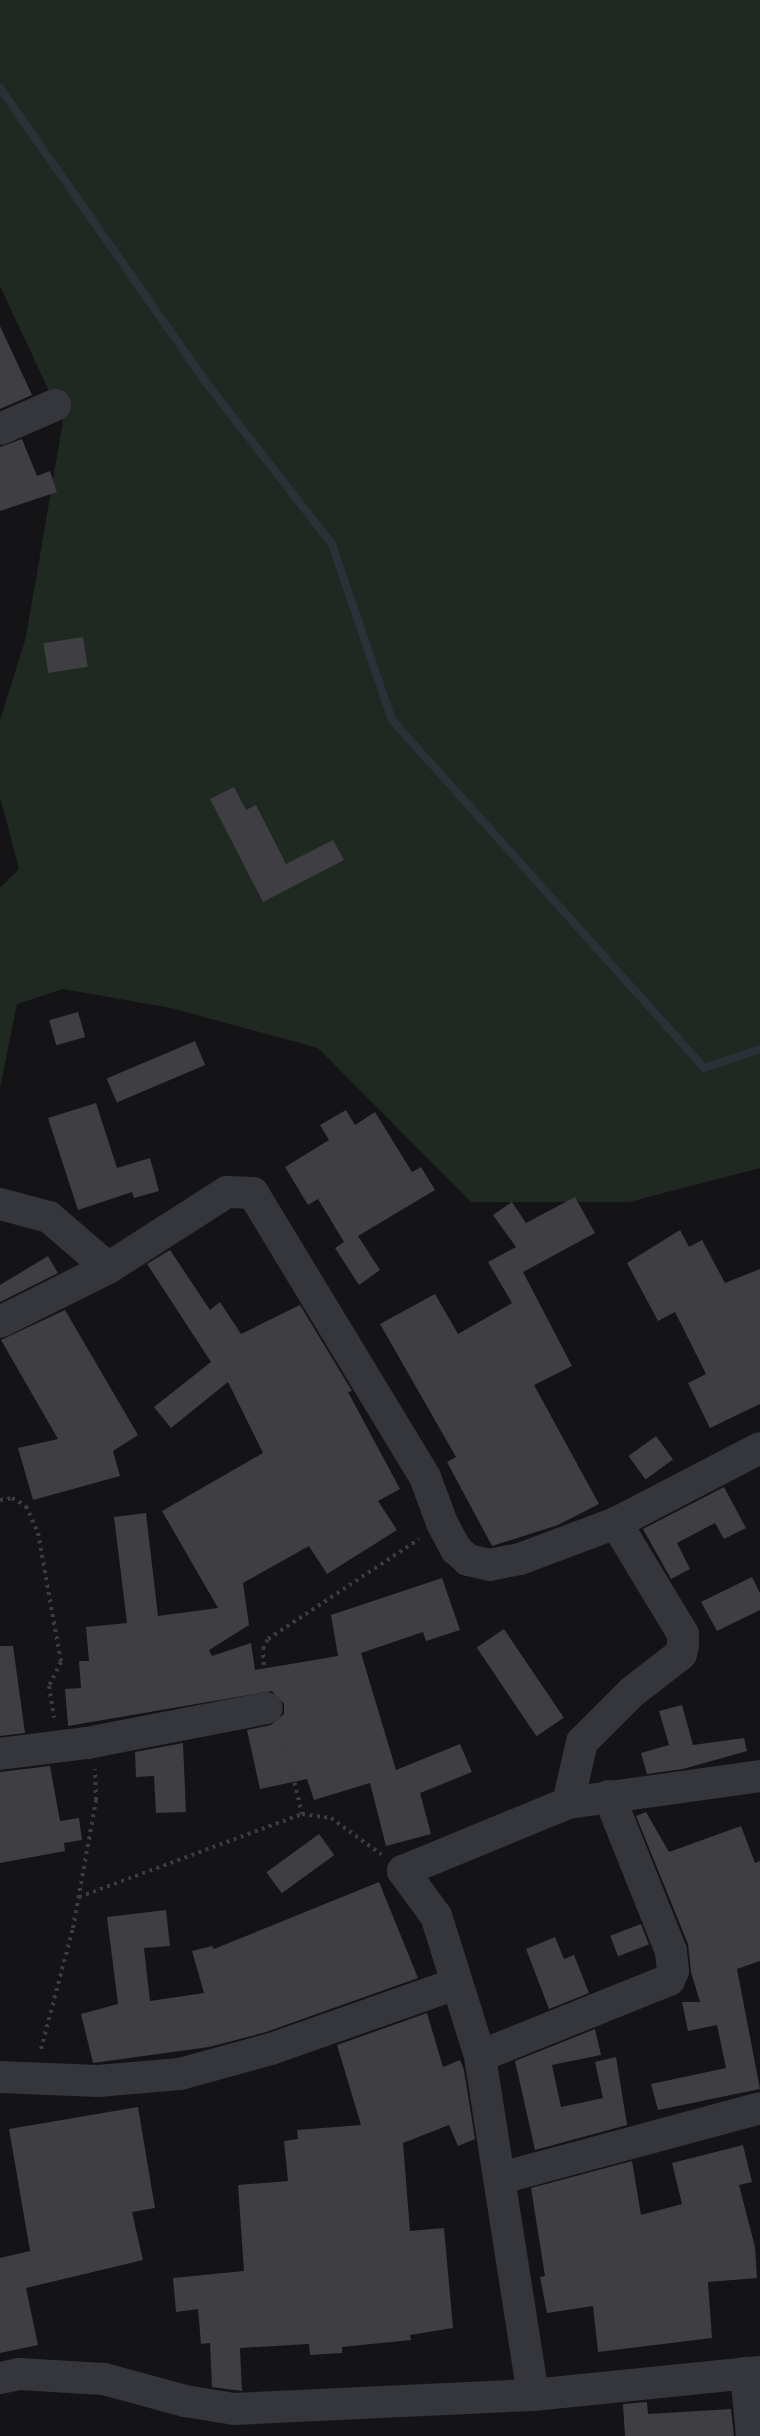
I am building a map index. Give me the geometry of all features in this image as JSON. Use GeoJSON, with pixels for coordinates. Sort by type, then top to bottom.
{"type":"FeatureCollection","features":[{"type":"Feature","properties":{"kind":"street"},"geometry":{"type":"LineString","coordinates":[[0,429],[55,405]]}},
{"type":"Feature","properties":{"kind":"street"},"geometry":{"type":"LineString","coordinates":[[0,1322],[108,1268],[227,1192],[253,1192],[425,1477],[442,1523],[456,1549],[468,1560],[489,1564],[520,1559],[616,1523],[760,1448]]}},
{"type":"Feature","properties":{"kind":"street"},"geometry":{"type":"LineString","coordinates":[[0,1204],[49,1217],[108,1268]]}},
{"type":"Feature","properties":{"kind":"street"},"geometry":{"type":"LineString","coordinates":[[568,1803],[582,1742],[632,1692],[681,1654],[683,1645],[683,1634],[616,1523]]}},
{"type":"Feature","properties":{"kind":"street"},"geometry":{"type":"LineString","coordinates":[[0,1754],[73,1744],[267,1708]]}},
{"type":"Feature","properties":{"kind":"street"},"geometry":{"type":"LineString","coordinates":[[533,2395],[501,2178],[480,2056],[435,1916],[404,1870],[568,1803],[760,1776]]}},
{"type":"Feature","properties":{"kind":"street"},"geometry":{"type":"LineString","coordinates":[[480,2056],[669,1980],[674,1971],[671,1951],[609,1796]]}},
{"type":"Feature","properties":{"kind":"street"},"geometry":{"type":"LineString","coordinates":[[0,2077],[98,2080],[180,2074],[270,2049],[456,1984]]}},
{"type":"Feature","properties":{"kind":"street"},"geometry":{"type":"LineString","coordinates":[[501,2178],[760,2108]]}},
{"type":"Feature","properties":{"kind":"street"},"geometry":{"type":"LineString","coordinates":[[0,2378],[19,2374],[104,2379],[185,2400],[234,2409],[533,2395],[753,2372],[752,2436]]}},
{"type":"Feature","properties":{"kind":"path"},"geometry":{"type":"LineString","coordinates":[[0,1500],[12,1498],[26,1506],[38,1533],[61,1662],[49,1686],[73,1744],[96,1772],[96,1800],[79,1897],[33,2078]]}},
{"type":"Feature","properties":{"kind":"path"},"geometry":{"type":"LineString","coordinates":[[302,1814],[291,1768],[267,1708],[262,1649],[268,1640],[442,1523]]}},
{"type":"Feature","properties":{"kind":"path"},"geometry":{"type":"LineString","coordinates":[[79,1897],[302,1814],[331,1818],[404,1870]]}},
{"type":"Feature","properties":{"kind":"shaded area"},"geometry":{"type":"Polygon","coordinates":[[[0,0],[760,0],[760,1168],[629,1202],[471,1202],[318,1048],[171,1008],[63,989],[17,1004],[0,1089],[0,888],[19,869],[0,797],[0,720],[26,637],[63,421],[0,286],[0,0]]]}},
{"type":"Feature","properties":{"kind":"building"},"geometry":{"type":"Polygon","coordinates":[[[0,326],[32,395],[0,409],[0,326]]]}},
{"type":"Feature","properties":{"kind":"building"},"geometry":{"type":"Polygon","coordinates":[[[22,439],[37,476],[50,471],[57,492],[0,511],[0,447],[22,439]]]}},
{"type":"Feature","properties":{"kind":"building"},"geometry":{"type":"Polygon","coordinates":[[[83,637],[88,667],[48,673],[43,643],[83,637]]]}},
{"type":"Feature","properties":{"kind":"building"},"geometry":{"type":"Polygon","coordinates":[[[234,787],[246,810],[256,805],[286,864],[333,840],[344,860],[263,902],[210,799],[234,787]]]}},
{"type":"Feature","properties":{"kind":"building"},"geometry":{"type":"Polygon","coordinates":[[[78,1012],[85,1037],[56,1045],[49,1020],[78,1012]]]}},
{"type":"Feature","properties":{"kind":"building"},"geometry":{"type":"Polygon","coordinates":[[[195,1041],[205,1065],[117,1102],[107,1079],[195,1041]]]}},
{"type":"Feature","properties":{"kind":"building"},"geometry":{"type":"Polygon","coordinates":[[[96,1103],[117,1168],[150,1158],[159,1191],[134,1198],[132,1192],[78,1210],[48,1118],[96,1103]]]}},
{"type":"Feature","properties":{"kind":"building"},"geometry":{"type":"Polygon","coordinates":[[[346,1110],[355,1125],[375,1112],[412,1172],[421,1167],[435,1190],[358,1236],[380,1270],[359,1285],[335,1248],[344,1242],[318,1199],[308,1205],[285,1167],[329,1140],[320,1125],[346,1110]]]}},
{"type":"Feature","properties":{"kind":"building"},"geometry":{"type":"Polygon","coordinates":[[[575,1197],[595,1233],[523,1272],[572,1366],[534,1385],[599,1504],[558,1525],[492,1546],[447,1462],[456,1457],[380,1324],[435,1294],[458,1334],[512,1303],[488,1262],[516,1247],[493,1215],[512,1202],[526,1223],[575,1197]]]}},
{"type":"Feature","properties":{"kind":"building"},"geometry":{"type":"Polygon","coordinates":[[[680,1230],[689,1247],[702,1240],[725,1283],[760,1269],[760,1404],[710,1428],[688,1383],[706,1374],[675,1312],[658,1321],[627,1263],[680,1230]]]}},
{"type":"Feature","properties":{"kind":"building"},"geometry":{"type":"Polygon","coordinates":[[[170,1250],[210,1310],[220,1302],[241,1334],[300,1305],[352,1391],[348,1392],[400,1489],[378,1501],[397,1530],[327,1574],[309,1546],[243,1583],[249,1625],[209,1650],[212,1656],[251,1643],[255,1670],[338,1656],[331,1615],[442,1578],[460,1630],[426,1641],[423,1632],[361,1653],[396,1770],[460,1744],[472,1772],[420,1793],[431,1834],[386,1846],[370,1783],[314,1800],[307,1779],[260,1789],[247,1730],[271,1725],[284,1714],[284,1704],[272,1691],[68,1726],[65,1689],[81,1688],[79,1661],[89,1661],[86,1627],[127,1623],[114,1517],[146,1513],[158,1616],[218,1608],[162,1511],[263,1453],[228,1382],[171,1428],[154,1407],[211,1362],[147,1264],[170,1250]]]}},
{"type":"Feature","properties":{"kind":"building"},"geometry":{"type":"Polygon","coordinates":[[[48,1256],[58,1273],[0,1302],[0,1285],[48,1256]]]}},
{"type":"Feature","properties":{"kind":"building"},"geometry":{"type":"Polygon","coordinates":[[[65,1310],[138,1435],[113,1451],[120,1476],[33,1500],[18,1448],[58,1439],[1,1340],[65,1310]]]}},
{"type":"Feature","properties":{"kind":"building"},"geometry":{"type":"Polygon","coordinates":[[[656,1436],[673,1459],[646,1479],[628,1456],[656,1436]]]}},
{"type":"Feature","properties":{"kind":"building"},"geometry":{"type":"Polygon","coordinates":[[[724,1487],[746,1528],[724,1539],[715,1523],[677,1543],[690,1569],[671,1579],[643,1529],[724,1487]]]}},
{"type":"Feature","properties":{"kind":"building"},"geometry":{"type":"Polygon","coordinates":[[[752,1577],[760,1593],[760,1610],[717,1631],[701,1602],[752,1577]]]}},
{"type":"Feature","properties":{"kind":"building"},"geometry":{"type":"Polygon","coordinates":[[[504,1629],[564,1718],[536,1736],[477,1647],[504,1629]]]}},
{"type":"Feature","properties":{"kind":"building"},"geometry":{"type":"Polygon","coordinates":[[[0,1646],[13,1646],[25,1733],[0,1736],[0,1646]]]}},
{"type":"Feature","properties":{"kind":"building"},"geometry":{"type":"Polygon","coordinates":[[[682,1705],[693,1745],[744,1738],[747,1751],[683,1769],[647,1774],[641,1753],[669,1745],[659,1711],[682,1705]]]}},
{"type":"Feature","properties":{"kind":"building"},"geometry":{"type":"Polygon","coordinates":[[[183,1743],[186,1812],[156,1813],[154,1776],[136,1777],[135,1752],[183,1743]]]}},
{"type":"Feature","properties":{"kind":"building"},"geometry":{"type":"Polygon","coordinates":[[[50,1766],[60,1821],[79,1818],[82,1840],[64,1843],[65,1851],[0,1863],[0,1772],[50,1766]]]}},
{"type":"Feature","properties":{"kind":"building"},"geometry":{"type":"Polygon","coordinates":[[[646,1812],[669,1852],[741,1826],[755,1863],[760,1861],[760,1961],[737,1969],[760,2089],[658,2110],[651,2084],[726,2068],[717,2025],[688,2031],[682,2002],[700,2002],[691,1972],[688,1944],[636,1816],[646,1812]]]}},
{"type":"Feature","properties":{"kind":"building"},"geometry":{"type":"Polygon","coordinates":[[[319,1834],[334,1855],[282,1893],[266,1872],[319,1834]]]}},
{"type":"Feature","properties":{"kind":"building"},"geometry":{"type":"Polygon","coordinates":[[[379,1882],[418,1978],[266,2032],[209,2047],[93,2063],[81,2014],[118,2004],[107,1917],[166,1910],[170,1946],[144,1948],[150,2001],[204,1993],[192,1951],[212,1946],[214,1949],[379,1882]]]}},
{"type":"Feature","properties":{"kind":"building"},"geometry":{"type":"Polygon","coordinates":[[[641,1924],[649,1945],[618,1956],[610,1936],[641,1924]]]}},
{"type":"Feature","properties":{"kind":"building"},"geometry":{"type":"Polygon","coordinates":[[[555,1937],[564,1959],[574,1955],[589,1993],[549,2009],[526,1949],[555,1937]]]}},
{"type":"Feature","properties":{"kind":"building"},"geometry":{"type":"Polygon","coordinates":[[[427,2013],[443,2067],[460,2060],[464,2070],[475,2139],[458,2146],[449,2125],[403,2143],[410,2231],[444,2228],[453,2328],[410,2335],[411,2340],[342,2347],[342,2353],[310,2355],[309,2344],[240,2348],[242,2391],[212,2387],[210,2343],[201,2344],[198,2309],[176,2312],[173,2278],[244,2271],[238,2185],[288,2181],[284,2141],[298,2139],[297,2130],[361,2125],[337,2045],[427,2013]]]}},
{"type":"Feature","properties":{"kind":"building"},"geometry":{"type":"Polygon","coordinates":[[[595,2029],[601,2055],[552,2065],[561,2107],[603,2098],[595,2062],[616,2057],[627,2125],[535,2150],[515,2061],[595,2029]]]}},
{"type":"Feature","properties":{"kind":"building"},"geometry":{"type":"Polygon","coordinates":[[[138,2107],[155,2208],[132,2212],[143,2260],[26,2288],[38,2345],[0,2353],[0,2258],[30,2251],[9,2129],[138,2107]]]}},
{"type":"Feature","properties":{"kind":"building"},"geometry":{"type":"Polygon","coordinates":[[[743,2145],[752,2182],[739,2185],[755,2247],[757,2278],[708,2282],[712,2338],[598,2352],[593,2306],[547,2313],[540,2277],[545,2276],[531,2188],[632,2161],[641,2215],[682,2204],[672,2163],[743,2145]]]}},
{"type":"Feature","properties":{"kind":"building"},"geometry":{"type":"Polygon","coordinates":[[[647,2402],[648,2414],[731,2409],[734,2436],[625,2436],[623,2404],[647,2402]]]}},
{"type":"Feature","properties":{"kind":"waterway"},"geometry":{"type":"LineString","coordinates":[[0,88],[208,385],[332,544],[392,720],[704,1068],[760,1049]]}}]}
